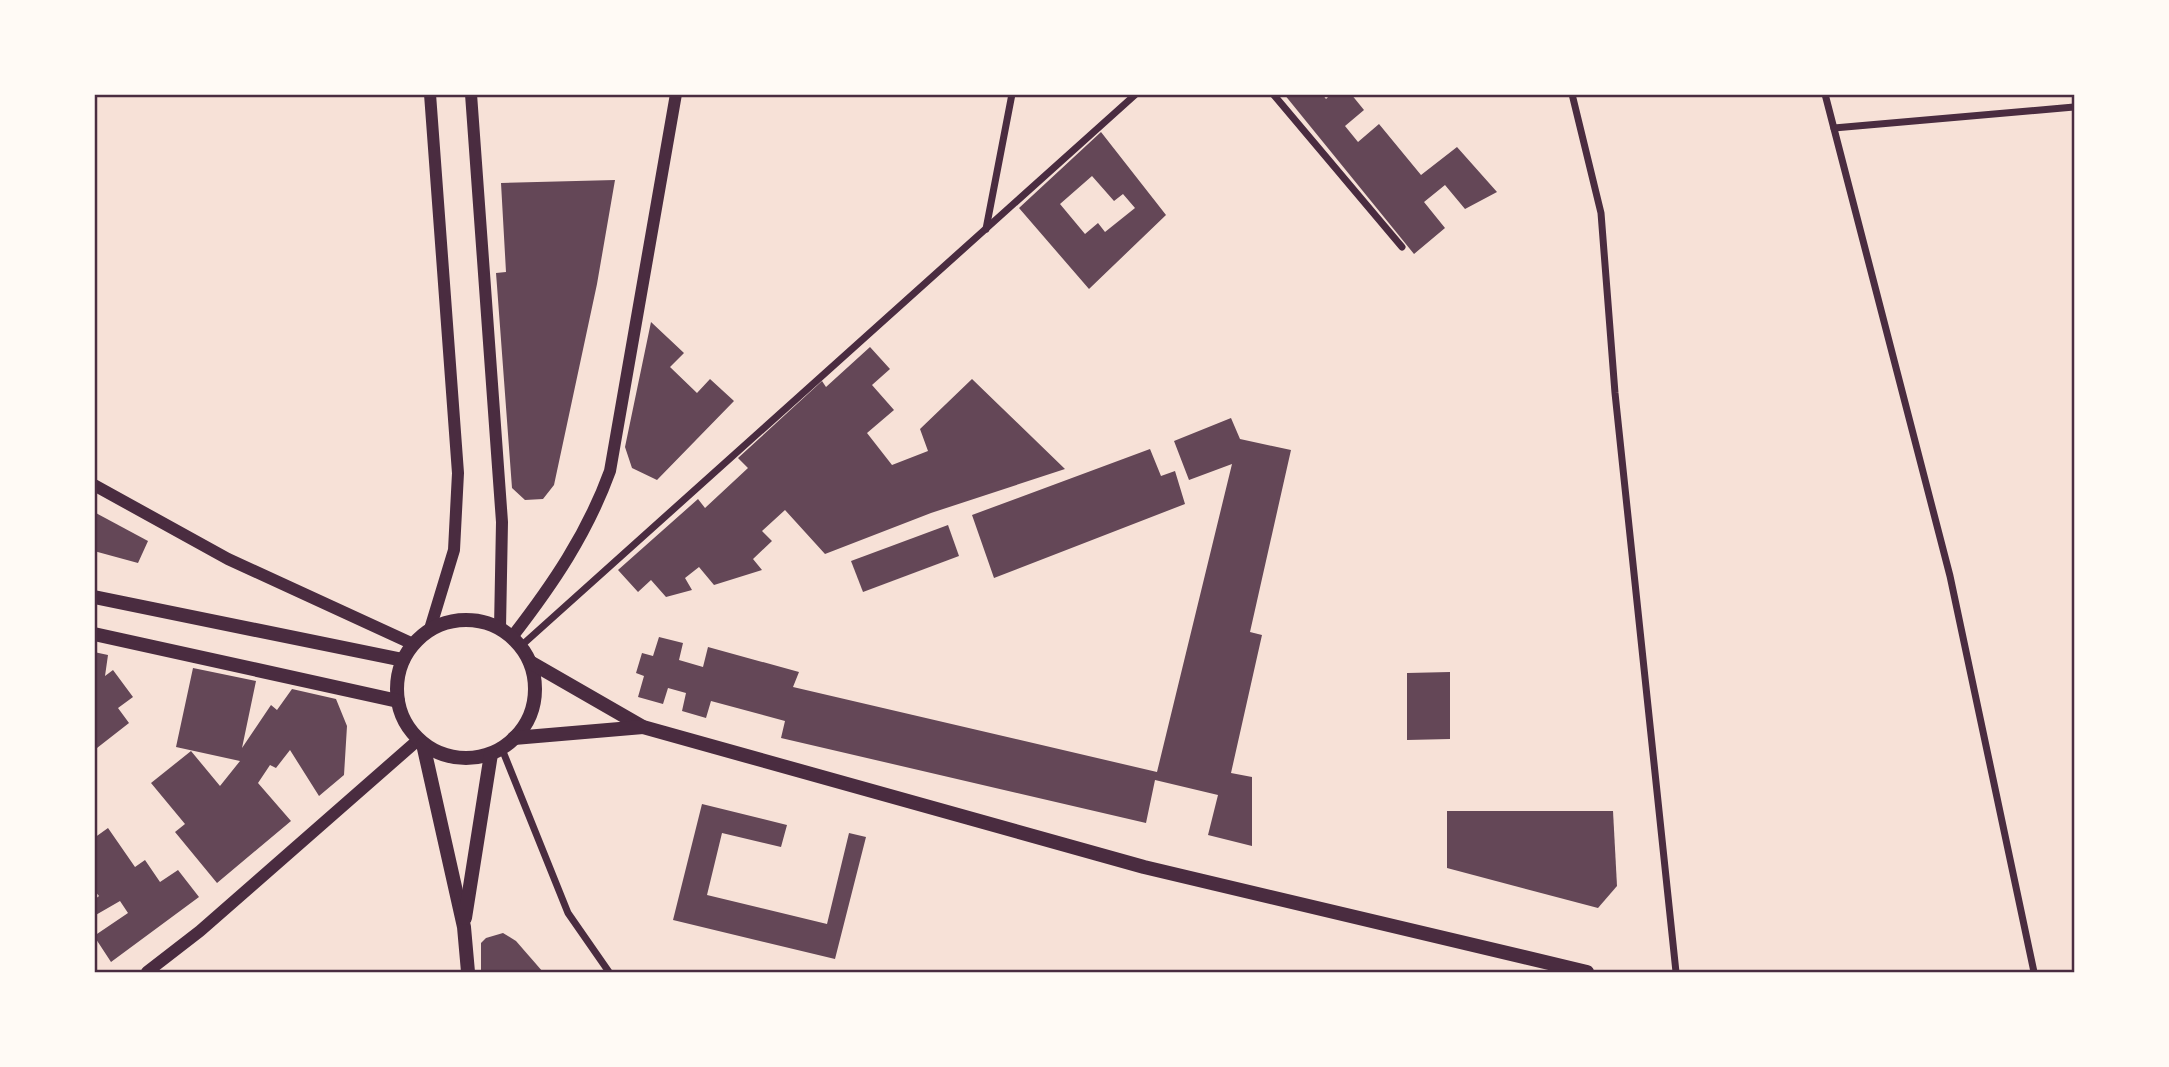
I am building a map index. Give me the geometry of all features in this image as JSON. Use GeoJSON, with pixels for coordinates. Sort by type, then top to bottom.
{"type":"FeatureCollection","features":[{"type":"Feature","properties":{"kind":"main road"},"geometry":{"type":"LineString","coordinates":[[94,597],[403,660]]}},
{"type":"Feature","properties":{"kind":"main road"},"geometry":{"type":"LineString","coordinates":[[452,621],[477,621],[499,628],[516,642],[530,662],[535,682],[534,702],[527,722],[514,738],[496,751],[468,758],[444,755],[421,742],[405,722],[398,701],[397,680],[403,660],[413,644],[430,629],[452,621]]}},
{"type":"Feature","properties":{"kind":"main road"},"geometry":{"type":"LineString","coordinates":[[94,634],[398,701]]}},
{"type":"Feature","properties":{"kind":"main road"},"geometry":{"type":"LineString","coordinates":[[530,662],[643,727],[1144,867],[1587,972]]}},
{"type":"Feature","properties":{"kind":"main road"},"geometry":{"type":"LineString","coordinates":[[514,738],[643,727]]}},
{"type":"Feature","properties":{"kind":"main road"},"geometry":{"type":"LineString","coordinates":[[421,742],[464,927],[468,972]]}},
{"type":"Feature","properties":{"kind":"main road"},"geometry":{"type":"LineString","coordinates":[[464,927],[496,751]]}},
{"type":"Feature","properties":{"kind":"street"},"geometry":{"type":"LineString","coordinates":[[430,94],[458,473],[454,550],[430,629]]}},
{"type":"Feature","properties":{"kind":"street"},"geometry":{"type":"LineString","coordinates":[[471,94],[502,522],[499,628]]}},
{"type":"Feature","properties":{"kind":"street"},"geometry":{"type":"LineString","coordinates":[[516,642],[558,579],[586,527],[610,471],[676,94]]}},
{"type":"Feature","properties":{"kind":"street"},"geometry":{"type":"LineString","coordinates":[[986,230],[1012,94]]}},
{"type":"Feature","properties":{"kind":"street"},"geometry":{"type":"LineString","coordinates":[[516,642],[986,230],[1136,94]]}},
{"type":"Feature","properties":{"kind":"street"},"geometry":{"type":"LineString","coordinates":[[1273,94],[1402,247]]}},
{"type":"Feature","properties":{"kind":"street"},"geometry":{"type":"LineString","coordinates":[[1572,94],[1601,213],[1615,393],[1676,972]]}},
{"type":"Feature","properties":{"kind":"street"},"geometry":{"type":"LineString","coordinates":[[1825,94],[1950,576],[2034,972]]}},
{"type":"Feature","properties":{"kind":"street"},"geometry":{"type":"LineString","coordinates":[[1834,128],[2074,107]]}},
{"type":"Feature","properties":{"kind":"street"},"geometry":{"type":"LineString","coordinates":[[94,485],[228,559],[413,644]]}},
{"type":"Feature","properties":{"kind":"street"},"geometry":{"type":"LineString","coordinates":[[147,972],[200,931],[421,742]]}},
{"type":"Feature","properties":{"kind":"street"},"geometry":{"type":"LineString","coordinates":[[496,751],[568,913],[609,972]]}},
{"type":"Feature","properties":{"kind":"building"},"geometry":{"type":"Polygon","coordinates":[[[1284,94],[1322,94],[1326,99],[1331,94],[1351,94],[1364,110],[1345,126],[1358,142],[1379,124],[1421,175],[1457,147],[1497,192],[1465,209],[1445,185],[1424,202],[1445,228],[1414,254],[1284,94]]]}},
{"type":"Feature","properties":{"kind":"building"},"geometry":{"type":"Polygon","coordinates":[[[1101,132],[1166,215],[1089,289],[1019,208],[1101,132]],[[1092,176],[1060,204],[1085,234],[1098,223],[1105,232],[1135,208],[1123,194],[1114,201],[1092,176]]]}},
{"type":"Feature","properties":{"kind":"building"},"geometry":{"type":"Polygon","coordinates":[[[615,180],[597,284],[554,485],[543,499],[525,500],[512,488],[496,273],[506,272],[501,183],[615,180]]]}},
{"type":"Feature","properties":{"kind":"building"},"geometry":{"type":"Polygon","coordinates":[[[651,322],[684,353],[670,367],[697,393],[710,379],[734,401],[657,480],[632,468],[625,447],[651,322]]]}},
{"type":"Feature","properties":{"kind":"building"},"geometry":{"type":"Polygon","coordinates":[[[870,347],[890,369],[872,385],[894,410],[867,433],[892,465],[928,451],[920,429],[972,379],[1065,469],[931,513],[825,554],[785,510],[762,531],[772,541],[753,559],[762,570],[714,585],[699,567],[685,578],[692,590],[666,597],[651,580],[638,592],[618,570],[698,499],[705,508],[748,468],[738,458],[822,381],[826,387],[870,347]]]}},
{"type":"Feature","properties":{"kind":"building"},"geometry":{"type":"Polygon","coordinates":[[[1231,418],[1240,439],[1291,450],[1250,632],[1262,635],[1231,773],[1252,777],[1252,846],[1208,835],[1218,795],[1155,780],[1146,823],[781,738],[785,721],[711,701],[706,718],[682,711],[686,693],[668,688],[663,704],[638,697],[644,676],[636,673],[642,653],[653,656],[659,637],[683,643],[679,660],[703,667],[708,647],[799,672],[793,687],[1157,772],[1232,464],[1189,480],[1174,441],[1231,418]]]}},
{"type":"Feature","properties":{"kind":"building"},"geometry":{"type":"Polygon","coordinates":[[[1150,449],[1161,476],[1175,471],[1185,504],[994,578],[972,515],[1150,449]]]}},
{"type":"Feature","properties":{"kind":"building"},"geometry":{"type":"Polygon","coordinates":[[[94,512],[148,541],[138,563],[94,551],[94,512]]]}},
{"type":"Feature","properties":{"kind":"building"},"geometry":{"type":"Polygon","coordinates":[[[948,525],[959,556],[863,592],[851,561],[948,525]]]}},
{"type":"Feature","properties":{"kind":"building"},"geometry":{"type":"Polygon","coordinates":[[[94,652],[108,655],[105,676],[113,670],[133,697],[118,708],[129,723],[97,748],[94,652]]]}},
{"type":"Feature","properties":{"kind":"building"},"geometry":{"type":"Polygon","coordinates":[[[193,668],[256,681],[242,748],[271,705],[277,710],[292,689],[336,699],[347,726],[344,775],[319,796],[290,750],[276,768],[270,765],[258,783],[291,821],[217,883],[175,832],[185,824],[151,783],[191,751],[220,786],[240,761],[176,747],[193,668]]]}},
{"type":"Feature","properties":{"kind":"building"},"geometry":{"type":"Polygon","coordinates":[[[1450,672],[1450,739],[1407,740],[1407,673],[1450,672]]]}},
{"type":"Feature","properties":{"kind":"building"},"geometry":{"type":"Polygon","coordinates":[[[702,804],[787,825],[781,847],[722,833],[707,895],[827,924],[849,833],[866,837],[835,959],[673,920],[702,804]]]}},
{"type":"Feature","properties":{"kind":"building"},"geometry":{"type":"Polygon","coordinates":[[[1447,811],[1613,811],[1617,886],[1598,908],[1447,868],[1447,811]]]}},
{"type":"Feature","properties":{"kind":"building"},"geometry":{"type":"Polygon","coordinates":[[[108,828],[135,867],[145,860],[160,882],[178,870],[199,897],[111,962],[94,936],[128,913],[120,901],[94,916],[94,900],[99,896],[94,890],[94,838],[108,828]]]}},
{"type":"Feature","properties":{"kind":"building"},"geometry":{"type":"Polygon","coordinates":[[[503,933],[516,941],[543,972],[481,972],[481,943],[486,938],[503,933]]]}}]}
